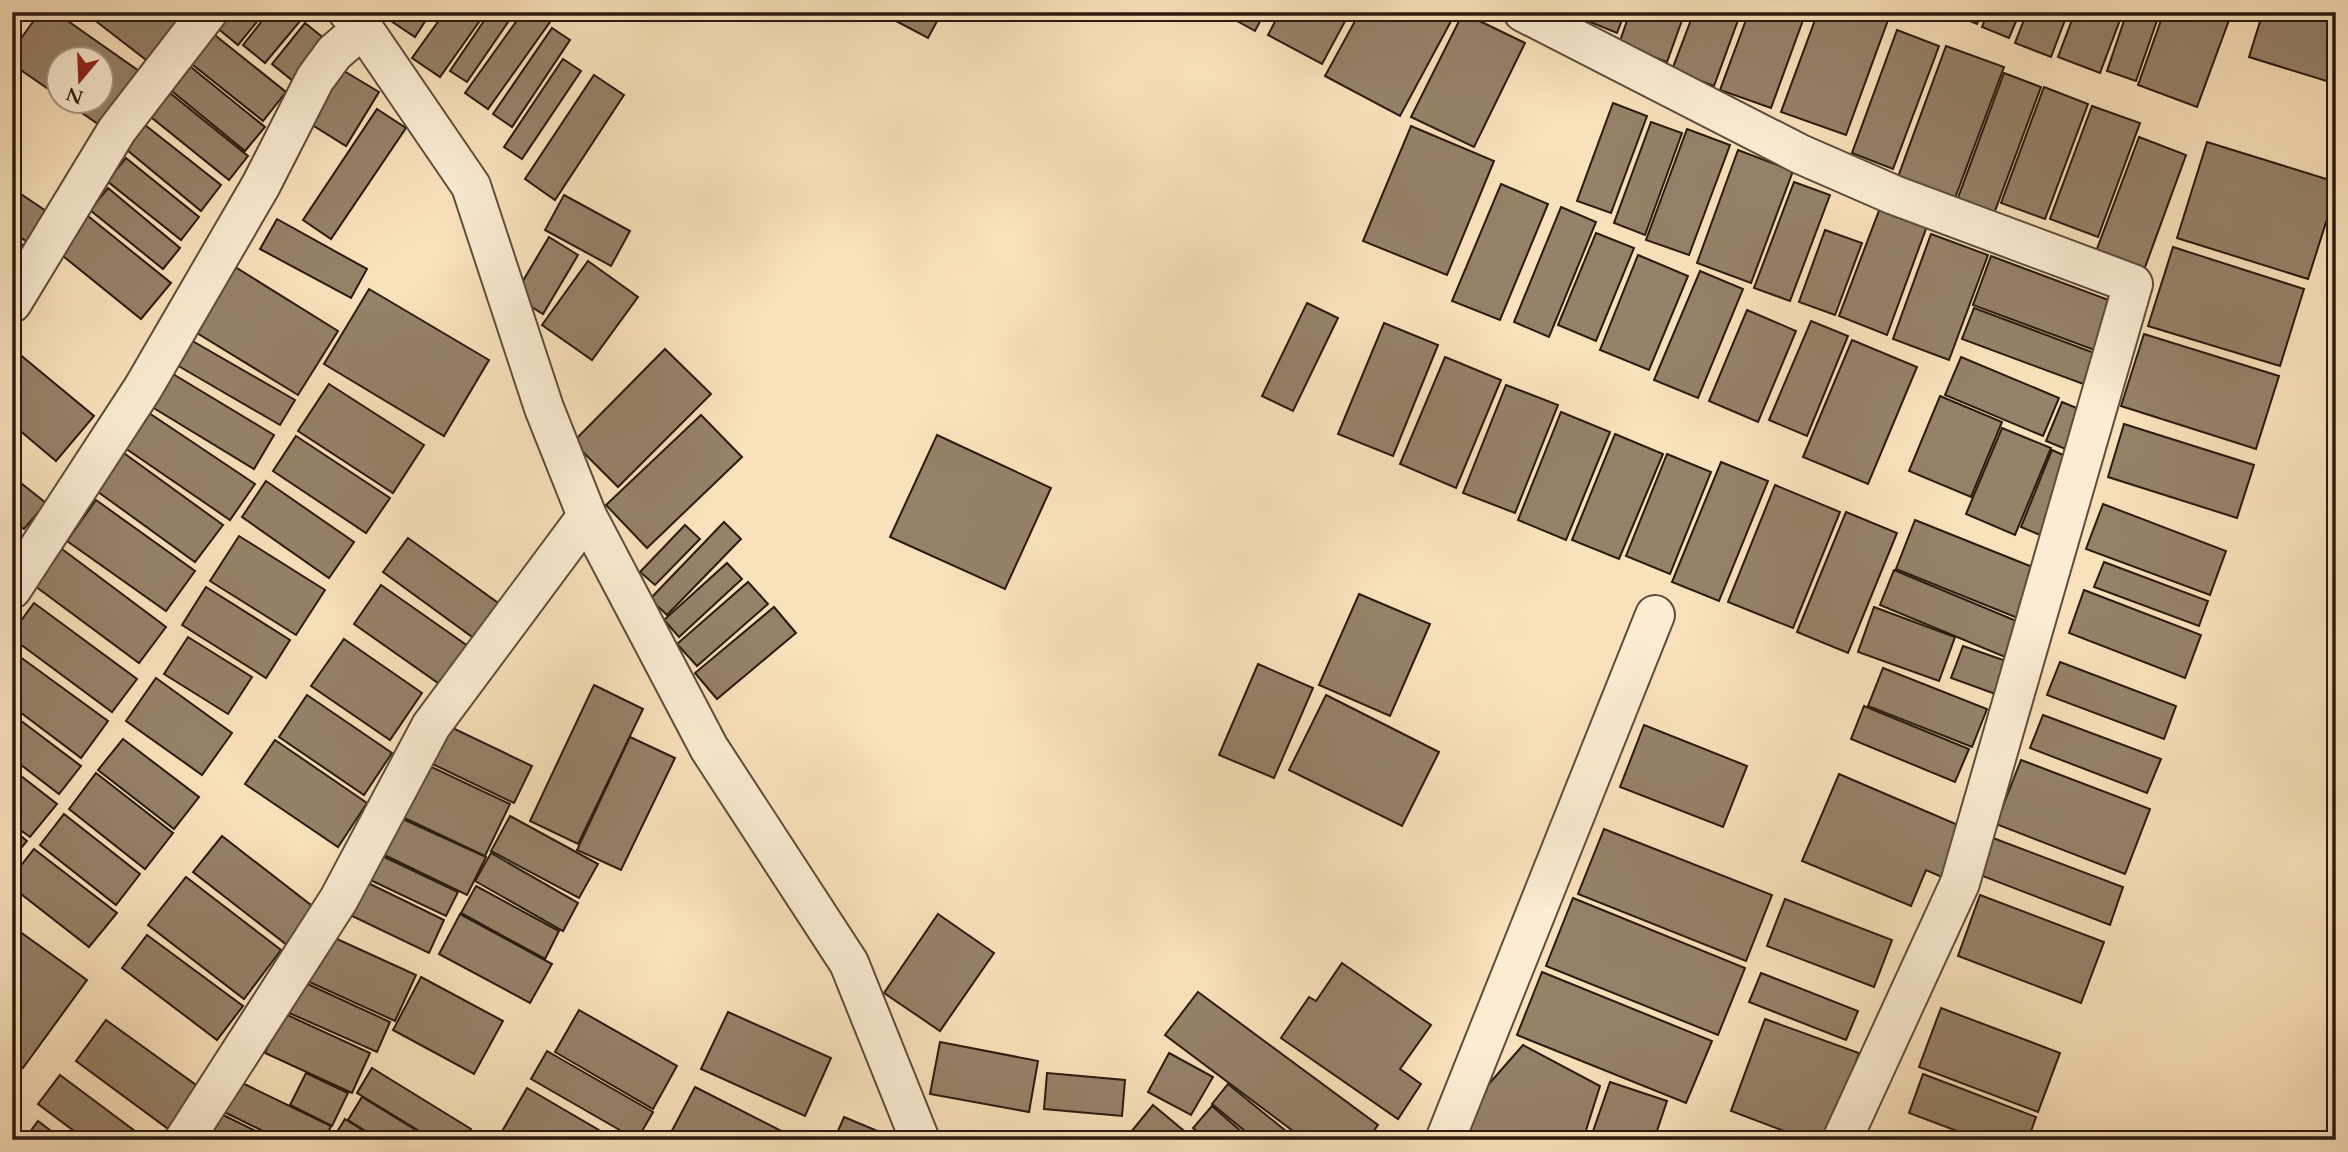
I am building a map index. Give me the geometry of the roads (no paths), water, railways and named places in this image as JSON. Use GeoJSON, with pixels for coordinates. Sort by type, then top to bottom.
{"type":"FeatureCollection","features":[{"type":"Feature","properties":{"kind":"street"},"geometry":{"type":"LineString","coordinates":[[12,303],[117,130],[208,12]]}},
{"type":"Feature","properties":{"kind":"street"},"geometry":{"type":"LineString","coordinates":[[1523,12],[1812,159],[1894,195],[2133,284],[1960,883],[1842,1140]]}},
{"type":"Feature","properties":{"kind":"street"},"geometry":{"type":"LineString","coordinates":[[12,589],[143,388],[261,185],[315,79],[356,20],[471,186],[544,408],[587,516],[709,748],[849,963],[920,1140]]}},
{"type":"Feature","properties":{"kind":"street"},"geometry":{"type":"LineString","coordinates":[[184,1140],[339,899],[431,726],[587,516]]}},
{"type":"Feature","properties":{"kind":"street"},"geometry":{"type":"LineString","coordinates":[[1445,1140],[1655,615]]}}]}
